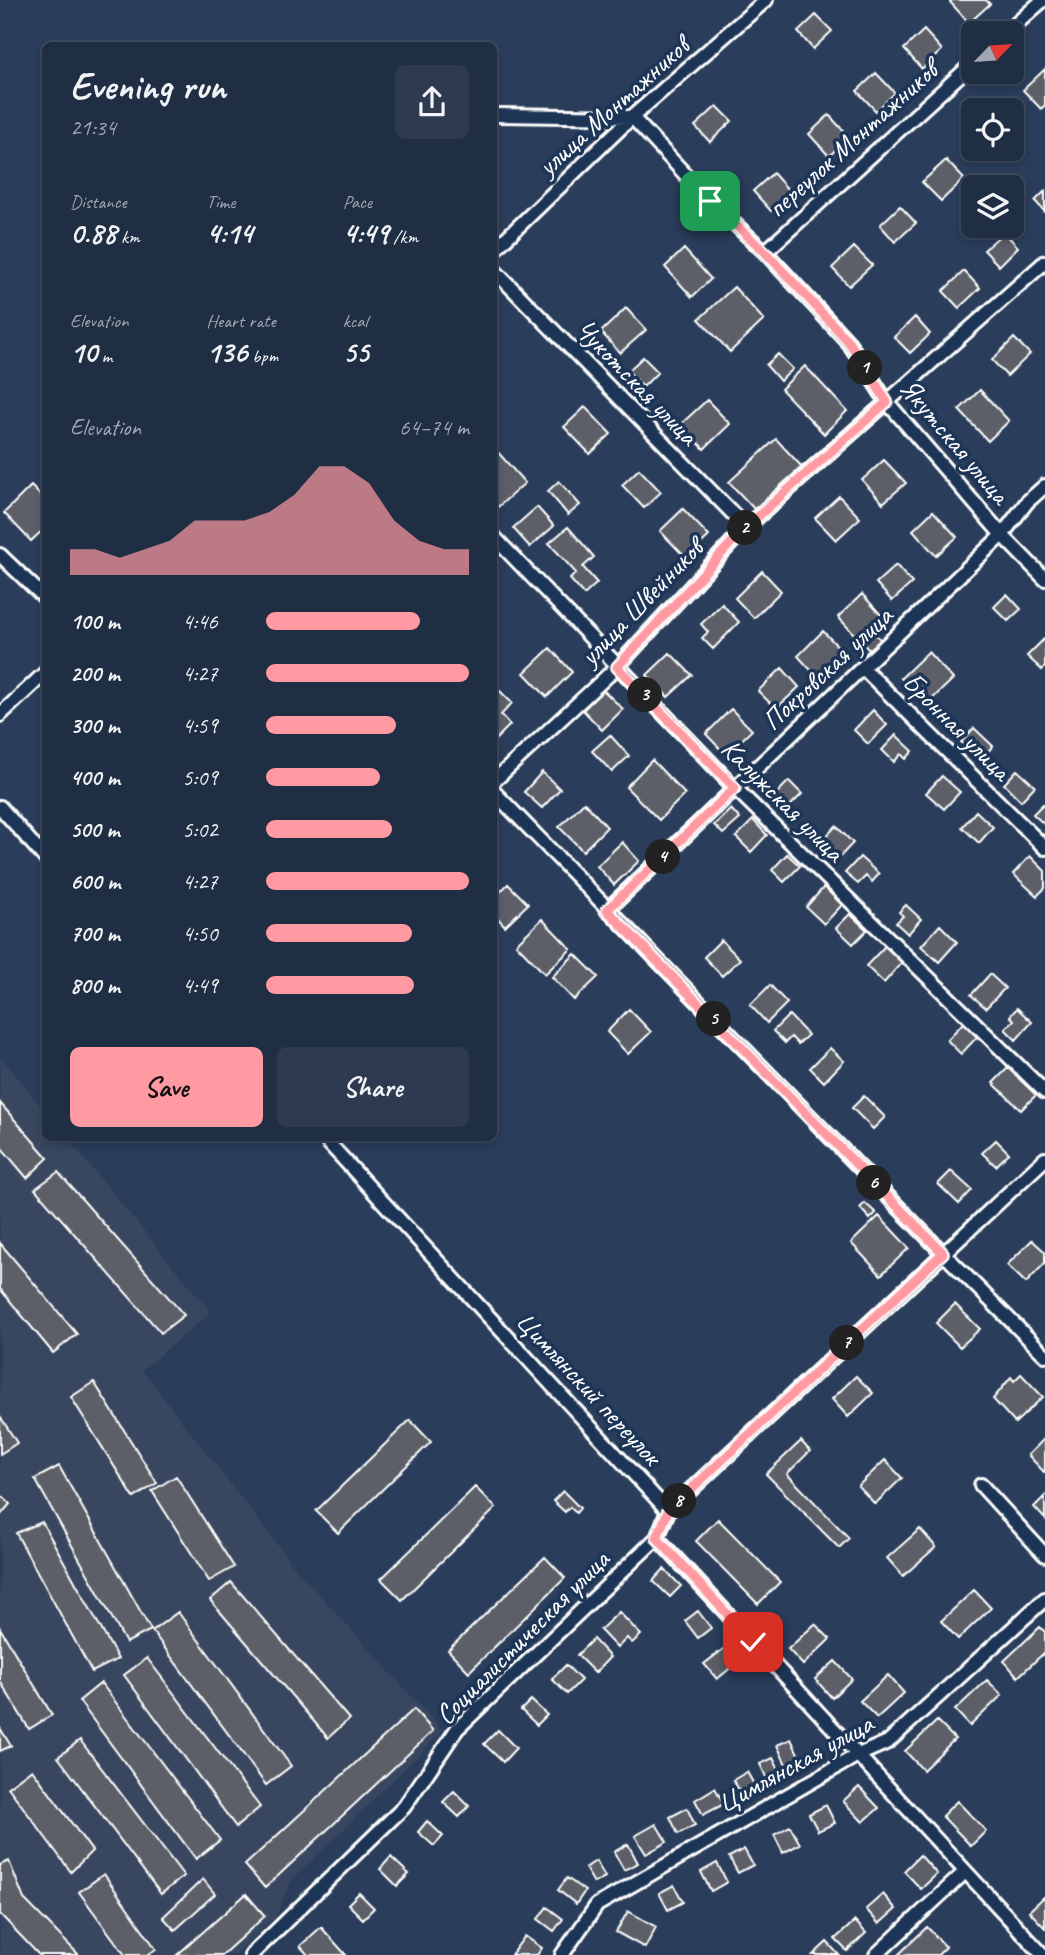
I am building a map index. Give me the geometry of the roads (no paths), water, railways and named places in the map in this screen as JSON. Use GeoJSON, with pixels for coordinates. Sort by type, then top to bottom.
{"type":"FeatureCollection","features":[{"type":"Feature","properties":{"kind":"street","name":"улица Монтажников"},"geometry":{"type":"LineString","coordinates":[[497,247],[632,117],[766,0]]}},
{"type":"Feature","properties":{"kind":"street"},"geometry":{"type":"LineString","coordinates":[[1019,21],[1043,0]]}},
{"type":"Feature","properties":{"kind":"street","name":"переулок Монтажников"},"geometry":{"type":"LineString","coordinates":[[765,252],[961,74]]}},
{"type":"Feature","properties":{"kind":"street"},"geometry":{"type":"LineString","coordinates":[[497,115],[632,117]]}},
{"type":"Feature","properties":{"kind":"street","name":"Якутская улица"},"geometry":{"type":"LineString","coordinates":[[632,117],[710,201],[765,252],[849,342],[887,402],[1002,535],[1045,579]]}},
{"type":"Feature","properties":{"kind":"street","name":"улица Швейников"},"geometry":{"type":"LineString","coordinates":[[497,778],[617,667],[746,527],[1045,262]]}},
{"type":"Feature","properties":{"kind":"street","name":"Чукотская улица"},"geometry":{"type":"LineString","coordinates":[[497,273],[746,527]]}},
{"type":"Feature","properties":{"kind":"street","name":"Покровская улица"},"geometry":{"type":"LineString","coordinates":[[607,910],[864,669],[1002,535],[1027,502],[1045,486]]}},
{"type":"Feature","properties":{"kind":"street","name":"Калужская улица"},"geometry":{"type":"LineString","coordinates":[[497,540],[735,788],[1045,1092]]}},
{"type":"Feature","properties":{"kind":"street"},"geometry":{"type":"LineString","coordinates":[[0,555],[42,595]]}},
{"type":"Feature","properties":{"kind":"street","name":"Бронная улица"},"geometry":{"type":"LineString","coordinates":[[864,669],[1045,848]]}},
{"type":"Feature","properties":{"kind":"street"},"geometry":{"type":"LineString","coordinates":[[0,715],[42,677]]}},
{"type":"Feature","properties":{"kind":"street"},"geometry":{"type":"LineString","coordinates":[[497,795],[943,1253],[1045,1354]]}},
{"type":"Feature","properties":{"kind":"street"},"geometry":{"type":"LineString","coordinates":[[0,807],[42,854]]}},
{"type":"Feature","properties":{"kind":"street","name":"Цимлянский переулок"},"geometry":{"type":"LineString","coordinates":[[327,1141],[668,1511]]}},
{"type":"Feature","properties":{"kind":"street"},"geometry":{"type":"LineString","coordinates":[[1043,1955],[657,1538],[668,1511],[1045,1159]]}},
{"type":"Feature","properties":{"kind":"street"},"geometry":{"type":"LineString","coordinates":[[981,1485],[1045,1555]]}},
{"type":"Feature","properties":{"kind":"street","name":"Социалистическая улица"},"geometry":{"type":"LineString","coordinates":[[251,1955],[404,1807],[457,1729],[657,1538]]}},
{"type":"Feature","properties":{"kind":"street","name":"Цимлянская улица"},"geometry":{"type":"LineString","coordinates":[[562,1955],[597,1905],[856,1756],[888,1742],[1045,1599]]}},
{"type":"Feature","properties":{"kind":"street"},"geometry":{"type":"LineString","coordinates":[[876,1955],[965,1872]]}}]}
